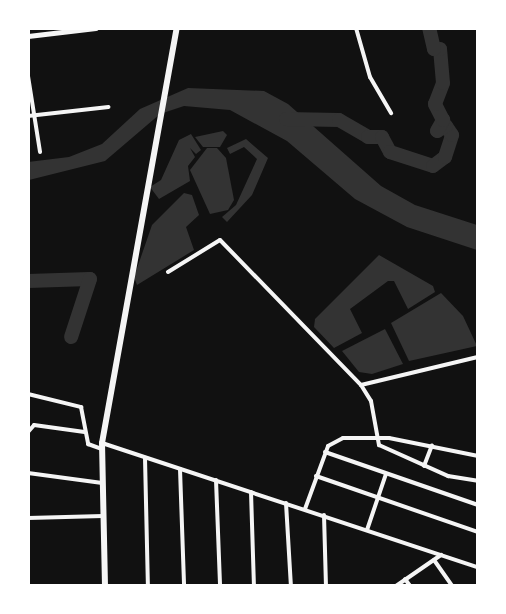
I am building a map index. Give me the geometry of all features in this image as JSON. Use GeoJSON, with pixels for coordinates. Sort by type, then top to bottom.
{"type":"FeatureCollection","features":[{"type":"Feature","properties":{"kind":"main road"},"geometry":{"type":"LineString","coordinates":[[105,585],[102,446],[177,28]]}},
{"type":"Feature","properties":{"kind":"street"},"geometry":{"type":"LineString","coordinates":[[28,36],[96,28]]}},
{"type":"Feature","properties":{"kind":"street"},"geometry":{"type":"LineString","coordinates":[[356,28],[370,77],[391,113]]}},
{"type":"Feature","properties":{"kind":"street"},"geometry":{"type":"LineString","coordinates":[[28,76],[40,152]]}},
{"type":"Feature","properties":{"kind":"street"},"geometry":{"type":"LineString","coordinates":[[28,116],[108,107]]}},
{"type":"Feature","properties":{"kind":"street"},"geometry":{"type":"LineString","coordinates":[[168,272],[222,242],[361,385],[374,411],[375,436],[383,447],[424,466],[477,481]]}},
{"type":"Feature","properties":{"kind":"street"},"geometry":{"type":"LineString","coordinates":[[361,385],[477,357]]}},
{"type":"Feature","properties":{"kind":"street"},"geometry":{"type":"LineString","coordinates":[[28,394],[81,407],[89,446],[102,446],[216,480],[477,567]]}},
{"type":"Feature","properties":{"kind":"street"},"geometry":{"type":"LineString","coordinates":[[28,432],[29,427],[85,432]]}},
{"type":"Feature","properties":{"kind":"street"},"geometry":{"type":"LineString","coordinates":[[305,509],[325,452],[343,438],[375,436],[432,445],[477,456]]}},
{"type":"Feature","properties":{"kind":"street"},"geometry":{"type":"LineString","coordinates":[[424,466],[432,445]]}},
{"type":"Feature","properties":{"kind":"street"},"geometry":{"type":"LineString","coordinates":[[325,452],[477,505]]}},
{"type":"Feature","properties":{"kind":"street"},"geometry":{"type":"LineString","coordinates":[[145,458],[148,585]]}},
{"type":"Feature","properties":{"kind":"street"},"geometry":{"type":"LineString","coordinates":[[180,469],[184,585]]}},
{"type":"Feature","properties":{"kind":"street"},"geometry":{"type":"LineString","coordinates":[[28,473],[102,483]]}},
{"type":"Feature","properties":{"kind":"street"},"geometry":{"type":"LineString","coordinates":[[367,530],[386,474]]}},
{"type":"Feature","properties":{"kind":"street"},"geometry":{"type":"LineString","coordinates":[[316,476],[477,532]]}},
{"type":"Feature","properties":{"kind":"street"},"geometry":{"type":"LineString","coordinates":[[216,480],[220,585]]}},
{"type":"Feature","properties":{"kind":"street"},"geometry":{"type":"LineString","coordinates":[[251,492],[255,585]]}},
{"type":"Feature","properties":{"kind":"street"},"geometry":{"type":"LineString","coordinates":[[286,503],[291,585]]}},
{"type":"Feature","properties":{"kind":"street"},"geometry":{"type":"LineString","coordinates":[[324,515],[326,585]]}},
{"type":"Feature","properties":{"kind":"street"},"geometry":{"type":"LineString","coordinates":[[28,518],[103,516]]}},
{"type":"Feature","properties":{"kind":"street"},"geometry":{"type":"LineString","coordinates":[[396,585],[441,555]]}},
{"type":"Feature","properties":{"kind":"street"},"geometry":{"type":"LineString","coordinates":[[434,560],[452,585]]}},
{"type":"Feature","properties":{"kind":"street"},"geometry":{"type":"LineString","coordinates":[[405,579],[410,585]]}},
{"type":"Feature","properties":{"kind":"shaded area"},"geometry":{"type":"Polygon","coordinates":[[[188,88],[264,91],[288,104],[381,186],[415,205],[477,225],[477,250],[407,227],[355,199],[287,141],[230,110],[184,106],[160,114],[105,161],[29,180],[28,162],[69,157],[102,144],[140,109],[188,88]]]}},
{"type":"Feature","properties":{"kind":"shaded area"},"geometry":{"type":"Polygon","coordinates":[[[223,131],[227,135],[220,147],[203,147],[195,137],[223,131]]]}},
{"type":"Feature","properties":{"kind":"shaded area"},"geometry":{"type":"Polygon","coordinates":[[[191,134],[201,150],[196,154],[190,148],[195,157],[188,166],[190,181],[159,199],[150,187],[161,180],[179,140],[191,134]]]}},
{"type":"Feature","properties":{"kind":"shaded area"},"geometry":{"type":"Polygon","coordinates":[[[246,139],[268,158],[252,195],[227,222],[222,217],[236,205],[257,159],[244,147],[230,154],[227,148],[246,139]]]}},
{"type":"Feature","properties":{"kind":"shaded area"},"geometry":{"type":"Polygon","coordinates":[[[207,148],[217,148],[226,158],[234,200],[228,210],[210,214],[190,170],[207,148]]]}},
{"type":"Feature","properties":{"kind":"shaded area"},"geometry":{"type":"Polygon","coordinates":[[[184,193],[192,195],[199,215],[186,227],[194,250],[137,285],[134,277],[152,225],[184,193]]]}},
{"type":"Feature","properties":{"kind":"shaded area"},"geometry":{"type":"Polygon","coordinates":[[[379,255],[433,286],[435,292],[408,309],[394,281],[388,281],[350,309],[362,333],[334,348],[314,327],[315,319],[379,255]]]}},
{"type":"Feature","properties":{"kind":"shaded area"},"geometry":{"type":"Polygon","coordinates":[[[441,293],[463,316],[477,346],[409,361],[391,323],[441,293]]]}},
{"type":"Feature","properties":{"kind":"shaded area"},"geometry":{"type":"Polygon","coordinates":[[[385,329],[403,364],[372,374],[359,372],[342,351],[385,329]]]}},
{"type":"Feature","properties":{"kind":"waterway"},"geometry":{"type":"LineString","coordinates":[[286,119],[339,120],[368,137],[382,137],[390,152],[433,166],[445,157],[452,135],[446,126],[437,131],[443,120],[435,104],[443,83],[440,49],[434,49],[429,28]]}},
{"type":"Feature","properties":{"kind":"waterway"},"geometry":{"type":"LineString","coordinates":[[28,281],[90,279],[71,337]]}}]}
